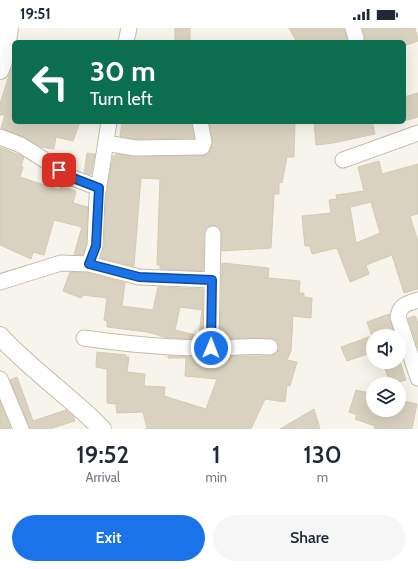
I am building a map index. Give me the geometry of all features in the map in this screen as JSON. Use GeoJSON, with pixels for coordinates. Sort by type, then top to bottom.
{"type":"FeatureCollection","features":[{"type":"Feature","properties":{"kind":"street"},"geometry":{"type":"LineString","coordinates":[[0,70],[5,55],[9,28]]}},
{"type":"Feature","properties":{"kind":"street"},"geometry":{"type":"LineString","coordinates":[[126,40],[129,28]]}},
{"type":"Feature","properties":{"kind":"street"},"geometry":{"type":"LineString","coordinates":[[89,264],[96,246],[99,188],[109,124]]}},
{"type":"Feature","properties":{"kind":"street"},"geometry":{"type":"LineString","coordinates":[[106,143],[135,148],[202,147],[204,142],[200,124]]}},
{"type":"Feature","properties":{"kind":"street"},"geometry":{"type":"LineString","coordinates":[[343,160],[418,133]]}},
{"type":"Feature","properties":{"kind":"street"},"geometry":{"type":"LineString","coordinates":[[0,137],[21,145],[73,178],[99,188]]}},
{"type":"Feature","properties":{"kind":"street"},"geometry":{"type":"LineString","coordinates":[[211,348],[213,234]]}},
{"type":"Feature","properties":{"kind":"street"},"geometry":{"type":"LineString","coordinates":[[0,282],[61,263],[89,264],[139,277],[212,280]]}},
{"type":"Feature","properties":{"kind":"street"},"geometry":{"type":"LineString","coordinates":[[418,300],[403,305],[399,309],[398,316],[418,378]]}},
{"type":"Feature","properties":{"kind":"street"},"geometry":{"type":"LineString","coordinates":[[0,336],[18,355],[60,389],[102,429]]}},
{"type":"Feature","properties":{"kind":"street"},"geometry":{"type":"LineString","coordinates":[[84,338],[131,345],[211,348],[270,347]]}},
{"type":"Feature","properties":{"kind":"street"},"geometry":{"type":"LineString","coordinates":[[0,379],[21,429]]}},
{"type":"Feature","properties":{"kind":"building"},"geometry":{"type":"Polygon","coordinates":[[[175,28],[190,28],[190,40],[175,40],[175,28]]]}},
{"type":"Feature","properties":{"kind":"building"},"geometry":{"type":"Polygon","coordinates":[[[289,28],[344,28],[347,40],[296,40],[289,28]]]}},
{"type":"Feature","properties":{"kind":"building"},"geometry":{"type":"Polygon","coordinates":[[[362,28],[415,28],[418,41],[406,45],[406,40],[364,40],[365,36],[362,28]]]}},
{"type":"Feature","properties":{"kind":"building"},"geometry":{"type":"Polygon","coordinates":[[[12,69],[12,124],[79,124],[73,141],[56,137],[54,149],[41,147],[24,137],[1,128],[5,115],[0,115],[0,104],[12,69]]]}},
{"type":"Feature","properties":{"kind":"building"},"geometry":{"type":"Polygon","coordinates":[[[418,93],[418,117],[406,120],[406,96],[418,93]]]}},
{"type":"Feature","properties":{"kind":"building"},"geometry":{"type":"Polygon","coordinates":[[[122,124],[191,124],[194,138],[136,139],[120,136],[122,124]]]}},
{"type":"Feature","properties":{"kind":"building"},"geometry":{"type":"Polygon","coordinates":[[[209,124],[295,124],[294,157],[287,157],[282,183],[279,182],[279,194],[274,194],[271,248],[222,251],[221,230],[213,225],[208,226],[204,233],[203,271],[160,269],[160,265],[157,265],[160,179],[141,178],[134,266],[101,258],[104,247],[106,197],[113,156],[116,154],[135,157],[207,155],[213,141],[209,124]]]}},
{"type":"Feature","properties":{"kind":"building"},"geometry":{"type":"Polygon","coordinates":[[[314,124],[372,124],[375,134],[316,145],[314,124]]]}},
{"type":"Feature","properties":{"kind":"building"},"geometry":{"type":"Polygon","coordinates":[[[0,147],[24,157],[20,177],[60,190],[60,187],[76,191],[73,203],[88,207],[86,244],[83,255],[74,254],[82,227],[54,220],[44,255],[33,252],[31,259],[0,245],[0,147]]]}},
{"type":"Feature","properties":{"kind":"building"},"geometry":{"type":"Polygon","coordinates":[[[87,153],[95,154],[91,175],[84,173],[87,153]]]}},
{"type":"Feature","properties":{"kind":"building"},"geometry":{"type":"Polygon","coordinates":[[[379,161],[382,174],[418,164],[418,214],[410,216],[418,242],[418,289],[404,293],[392,255],[366,265],[369,274],[350,282],[337,248],[312,254],[310,246],[305,246],[302,216],[331,213],[329,200],[337,199],[336,195],[364,191],[358,167],[379,161]],[[371,202],[350,207],[356,243],[380,233],[371,202]]]}},
{"type":"Feature","properties":{"kind":"building"},"geometry":{"type":"Polygon","coordinates":[[[222,263],[269,268],[268,278],[300,281],[299,293],[304,293],[304,297],[312,298],[311,318],[293,316],[291,351],[287,360],[297,362],[290,386],[287,385],[285,402],[265,399],[251,429],[147,429],[143,412],[117,413],[116,404],[107,403],[107,369],[96,367],[97,352],[126,355],[126,357],[129,357],[127,372],[145,374],[144,386],[165,387],[164,396],[206,409],[217,379],[185,376],[186,358],[168,358],[168,356],[269,356],[277,352],[278,343],[271,338],[220,339],[222,263]]]}},
{"type":"Feature","properties":{"kind":"building"},"geometry":{"type":"Polygon","coordinates":[[[70,272],[88,273],[125,283],[122,306],[153,310],[158,287],[203,289],[202,339],[168,338],[147,332],[107,327],[107,321],[104,320],[107,298],[83,295],[81,298],[63,291],[70,272]],[[180,307],[175,330],[199,336],[202,310],[180,307]]]}},
{"type":"Feature","properties":{"kind":"building"},"geometry":{"type":"Polygon","coordinates":[[[389,314],[393,329],[370,329],[367,322],[389,314]]]}},
{"type":"Feature","properties":{"kind":"building"},"geometry":{"type":"Polygon","coordinates":[[[415,316],[418,323],[418,348],[408,318],[415,316]]]}},
{"type":"Feature","properties":{"kind":"building"},"geometry":{"type":"Polygon","coordinates":[[[366,338],[366,354],[347,361],[341,347],[366,338]]]}},
{"type":"Feature","properties":{"kind":"building"},"geometry":{"type":"Polygon","coordinates":[[[385,369],[402,369],[405,377],[388,377],[385,369]]]}},
{"type":"Feature","properties":{"kind":"building"},"geometry":{"type":"Polygon","coordinates":[[[17,377],[33,421],[66,410],[73,416],[75,421],[49,429],[30,429],[10,380],[17,377]]]}},
{"type":"Feature","properties":{"kind":"building"},"geometry":{"type":"Polygon","coordinates":[[[356,390],[366,392],[366,417],[406,417],[406,402],[417,404],[412,429],[374,429],[375,426],[355,419],[357,415],[349,412],[356,390]]]}},
{"type":"Feature","properties":{"kind":"building"},"geometry":{"type":"Polygon","coordinates":[[[0,402],[11,429],[0,429],[0,402]]]}},
{"type":"Feature","properties":{"kind":"building"},"geometry":{"type":"Polygon","coordinates":[[[314,409],[320,429],[280,429],[314,409]]]}},
{"type":"Feature","properties":{"kind":"route"},"geometry":{"type":"LineString","coordinates":[[59,170],[73,178],[99,188],[97,198],[96,246],[89,264],[139,277],[212,280],[211,348]]}}]}
